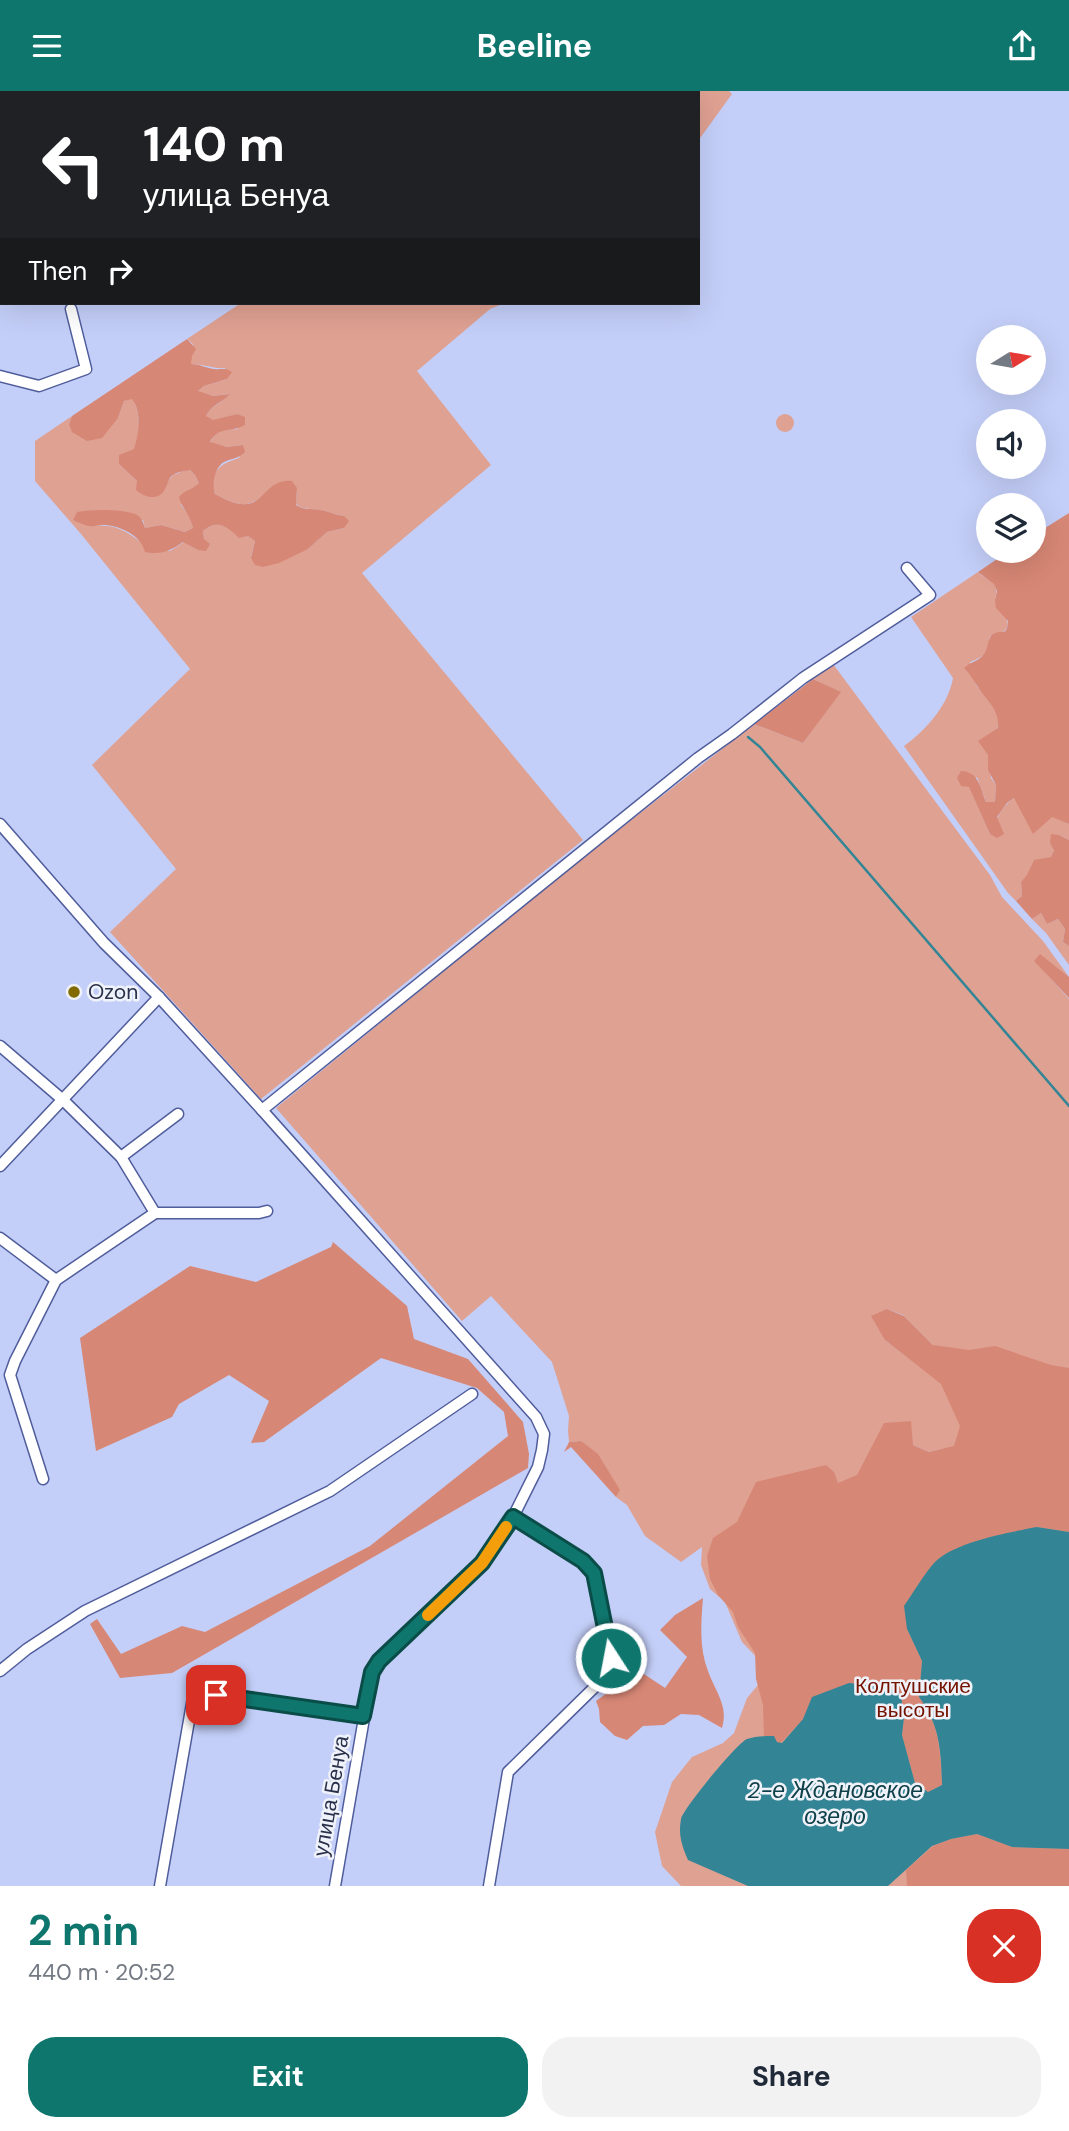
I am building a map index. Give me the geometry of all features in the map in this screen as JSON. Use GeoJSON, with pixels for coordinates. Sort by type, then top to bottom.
{"type":"FeatureCollection","features":[{"type":"Feature","properties":{"kind":"street"},"geometry":{"type":"LineString","coordinates":[[0,376],[39,386],[86,369],[71,309]]}},
{"type":"Feature","properties":{"kind":"street"},"geometry":{"type":"LineString","coordinates":[[262,1110],[698,758],[803,678],[930,595],[907,568]]}},
{"type":"Feature","properties":{"kind":"street","name":"улица Бенуа"},"geometry":{"type":"LineString","coordinates":[[0,824],[104,943],[159,997],[262,1110],[536,1417],[544,1434],[538,1467],[513,1517],[482,1563],[379,1661],[372,1672],[335,1886]]}},
{"type":"Feature","properties":{"kind":"street"},"geometry":{"type":"LineString","coordinates":[[0,1164],[159,997]]}},
{"type":"Feature","properties":{"kind":"street"},"geometry":{"type":"LineString","coordinates":[[0,1046],[62,1100],[121,1157],[155,1213]]}},
{"type":"Feature","properties":{"kind":"street"},"geometry":{"type":"LineString","coordinates":[[121,1157],[178,1114]]}},
{"type":"Feature","properties":{"kind":"street"},"geometry":{"type":"LineString","coordinates":[[43,1479],[10,1375],[56,1280],[155,1213],[267,1211]]}},
{"type":"Feature","properties":{"kind":"street"},"geometry":{"type":"LineString","coordinates":[[0,1238],[56,1280]]}},
{"type":"Feature","properties":{"kind":"street"},"geometry":{"type":"LineString","coordinates":[[0,1671],[27,1649],[85,1611],[330,1491],[472,1394]]}},
{"type":"Feature","properties":{"kind":"street"},"geometry":{"type":"LineString","coordinates":[[489,1886],[508,1772],[607,1675],[611,1658],[594,1573],[583,1561],[513,1517]]}},
{"type":"Feature","properties":{"kind":"street"},"geometry":{"type":"LineString","coordinates":[[160,1886],[194,1692],[363,1716]]}},
{"type":"Feature","properties":{"kind":"green space"},"geometry":{"type":"Polygon","coordinates":[[[700,91],[729,91],[732,94],[700,138],[700,91]]]}},
{"type":"Feature","properties":{"kind":"green space"},"geometry":{"type":"Polygon","coordinates":[[[238,305],[500,305],[490,309],[417,371],[491,465],[362,573],[583,840],[261,1099],[110,932],[176,869],[92,765],[190,669],[35,481],[35,441],[72,416],[69,424],[118,418],[124,401],[132,398],[139,422],[137,443],[134,450],[119,464],[137,481],[168,481],[173,475],[189,469],[199,483],[181,505],[192,520],[193,528],[185,532],[161,525],[145,528],[143,520],[90,526],[118,529],[145,545],[170,551],[184,542],[198,550],[204,539],[203,531],[213,525],[222,525],[239,537],[248,536],[255,541],[251,557],[308,549],[327,532],[344,528],[344,516],[296,504],[297,488],[276,484],[248,504],[234,503],[215,494],[213,480],[217,470],[239,458],[243,445],[227,447],[210,443],[218,433],[238,429],[237,414],[212,421],[206,416],[229,394],[213,396],[197,392],[204,386],[227,379],[225,368],[190,364],[193,344],[187,339],[238,305]]]}},
{"type":"Feature","properties":{"kind":"green space"},"geometry":{"type":"Polygon","coordinates":[[[187,339],[196,349],[191,364],[232,372],[227,379],[204,386],[198,391],[213,396],[230,394],[206,416],[213,420],[237,414],[245,417],[245,425],[221,432],[210,442],[227,447],[243,445],[245,452],[224,462],[218,468],[214,481],[215,494],[244,504],[260,498],[281,482],[292,481],[297,488],[296,505],[344,516],[349,521],[344,528],[327,532],[308,549],[279,563],[263,567],[255,565],[251,558],[255,541],[248,536],[239,538],[222,526],[213,525],[203,531],[204,539],[210,544],[206,551],[183,542],[166,552],[151,553],[145,552],[140,541],[125,530],[106,525],[89,526],[73,520],[77,512],[114,510],[137,515],[142,519],[145,528],[161,525],[185,532],[193,528],[179,497],[199,483],[190,470],[173,475],[162,493],[152,497],[136,490],[137,481],[119,464],[119,455],[134,449],[137,437],[139,423],[132,399],[124,401],[118,418],[102,438],[87,441],[72,432],[69,424],[72,416],[187,339]]]}},
{"type":"Feature","properties":{"kind":"green space"},"geometry":{"type":"Polygon","coordinates":[[[785,414],[791,417],[794,423],[791,429],[785,432],[779,429],[776,423],[779,417],[785,414]]]}},
{"type":"Feature","properties":{"kind":"green space"},"geometry":{"type":"Polygon","coordinates":[[[1069,513],[1069,824],[1052,817],[1033,834],[1014,798],[997,817],[1004,834],[997,838],[990,834],[969,787],[961,786],[957,778],[961,771],[972,774],[978,781],[986,802],[995,802],[996,785],[988,770],[988,755],[978,741],[998,728],[997,716],[964,668],[981,657],[991,636],[1005,631],[1008,621],[996,608],[997,591],[994,584],[978,572],[991,563],[1046,563],[1046,527],[1069,513]]]}},
{"type":"Feature","properties":{"kind":"green space"},"geometry":{"type":"Polygon","coordinates":[[[978,572],[995,585],[995,600],[1004,613],[1007,627],[1000,633],[993,634],[982,655],[970,662],[976,685],[994,707],[999,719],[998,727],[984,747],[988,755],[991,778],[996,785],[995,802],[986,802],[977,777],[969,786],[990,834],[1002,810],[1014,798],[1069,824],[1069,840],[1059,835],[1051,858],[1034,861],[1021,882],[1022,896],[1016,901],[904,746],[935,717],[953,678],[911,617],[978,572]]]}},
{"type":"Feature","properties":{"kind":"green space","name":"Колтушские высоты"},"geometry":{"type":"Polygon","coordinates":[[[833,664],[990,875],[1002,897],[1043,941],[1069,977],[1040,955],[1035,961],[1069,999],[1069,1886],[681,1886],[662,1866],[655,1832],[672,1782],[692,1757],[723,1743],[734,1733],[747,1698],[758,1685],[760,1661],[742,1642],[725,1602],[710,1589],[701,1565],[702,1547],[681,1562],[645,1536],[627,1505],[616,1497],[619,1490],[611,1476],[581,1441],[569,1442],[569,1416],[552,1362],[491,1296],[462,1321],[276,1108],[584,857],[754,724],[803,743],[840,692],[813,679],[833,664]],[[887,1309],[885,1340],[929,1374],[933,1345],[903,1315],[887,1309]],[[913,1445],[857,1475],[943,1449],[929,1452],[913,1445]]]}},
{"type":"Feature","properties":{"kind":"green space"},"geometry":{"type":"Polygon","coordinates":[[[813,679],[841,692],[803,743],[754,724],[813,679]]]}},
{"type":"Feature","properties":{"kind":"green space"},"geometry":{"type":"Polygon","coordinates":[[[1051,834],[1069,840],[1069,946],[1063,942],[1065,929],[1058,919],[1047,924],[1041,913],[1032,919],[1016,901],[1022,896],[1021,882],[1034,860],[1051,857],[1054,850],[1050,843],[1051,834]]]}},
{"type":"Feature","properties":{"kind":"green space"},"geometry":{"type":"Polygon","coordinates":[[[1041,913],[1047,924],[1058,919],[1065,929],[1063,942],[1069,946],[1069,965],[1046,933],[1032,919],[1041,913]]]}},
{"type":"Feature","properties":{"kind":"green space"},"geometry":{"type":"Polygon","coordinates":[[[1040,954],[1069,977],[1069,998],[1034,961],[1040,954]]]}},
{"type":"Feature","properties":{"kind":"green space"},"geometry":{"type":"Polygon","coordinates":[[[333,1242],[407,1306],[414,1339],[468,1359],[523,1422],[529,1454],[528,1468],[172,1673],[120,1678],[90,1624],[97,1619],[121,1654],[182,1626],[205,1632],[370,1546],[508,1436],[504,1412],[477,1388],[381,1358],[264,1442],[251,1443],[269,1401],[229,1375],[179,1404],[172,1417],[96,1451],[80,1338],[190,1266],[256,1282],[331,1247],[333,1242]]]}},
{"type":"Feature","properties":{"kind":"green space","name":"Колтушские высоты"},"geometry":{"type":"Polygon","coordinates":[[[887,1309],[904,1316],[933,1345],[969,1350],[995,1346],[1051,1365],[1069,1368],[1069,1532],[1037,1527],[907,1629],[922,1661],[919,1697],[935,1728],[939,1749],[942,1785],[928,1792],[915,1783],[902,1735],[904,1718],[813,1697],[803,1719],[781,1743],[777,1742],[774,1736],[764,1736],[763,1705],[756,1679],[755,1653],[738,1627],[733,1612],[718,1595],[710,1579],[707,1556],[713,1538],[737,1522],[756,1482],[826,1465],[834,1472],[838,1483],[857,1475],[884,1423],[911,1421],[913,1445],[929,1452],[954,1446],[960,1426],[941,1384],[885,1340],[871,1316],[887,1309]]]}},
{"type":"Feature","properties":{"kind":"green space"},"geometry":{"type":"Polygon","coordinates":[[[581,1441],[598,1454],[620,1490],[616,1497],[571,1447],[564,1452],[569,1442],[581,1441]]]}},
{"type":"Feature","properties":{"kind":"green space"},"geometry":{"type":"Polygon","coordinates":[[[703,1598],[703,1653],[724,1713],[722,1728],[699,1715],[681,1714],[664,1725],[643,1726],[627,1740],[615,1736],[600,1722],[596,1701],[621,1683],[631,1686],[644,1674],[665,1688],[687,1657],[660,1630],[675,1615],[703,1598]]]}},
{"type":"Feature","properties":{"kind":"green space"},"geometry":{"type":"Polygon","coordinates":[[[977,1834],[1012,1847],[1069,1849],[1069,1886],[907,1886],[906,1870],[933,1846],[977,1834]]]}},
{"type":"Feature","properties":{"kind":"water","name":"2-е Ждановское озеро"},"geometry":{"type":"Polygon","coordinates":[[[1037,1527],[1069,1532],[1069,1849],[1012,1847],[977,1834],[951,1839],[932,1846],[888,1886],[748,1886],[688,1860],[681,1840],[681,1819],[700,1790],[741,1743],[753,1737],[774,1736],[777,1742],[782,1743],[803,1719],[812,1697],[849,1683],[888,1687],[901,1695],[904,1718],[902,1735],[915,1783],[928,1792],[942,1785],[940,1750],[935,1728],[919,1697],[922,1661],[907,1629],[904,1606],[931,1567],[944,1555],[969,1543],[1037,1527]]]}},
{"type":"Feature","properties":{"kind":"waterway"},"geometry":{"type":"LineString","coordinates":[[748,737],[760,747],[1069,1106]]}},
{"type":"Feature","properties":{"kind":"slow traffic"},"geometry":{"type":"LineString","coordinates":[[428,1615],[482,1563],[506,1527]]}},
{"type":"Feature","properties":{"kind":"place","name":"Ozon"},"geometry":{"type":"Point","coordinates":[74,992]}},
{"type":"Feature","properties":{"kind":"route"},"geometry":{"type":"LineString","coordinates":[[216,1695],[363,1716],[372,1672],[379,1661],[482,1563],[513,1517],[583,1561],[594,1573],[611,1658]]}}]}
